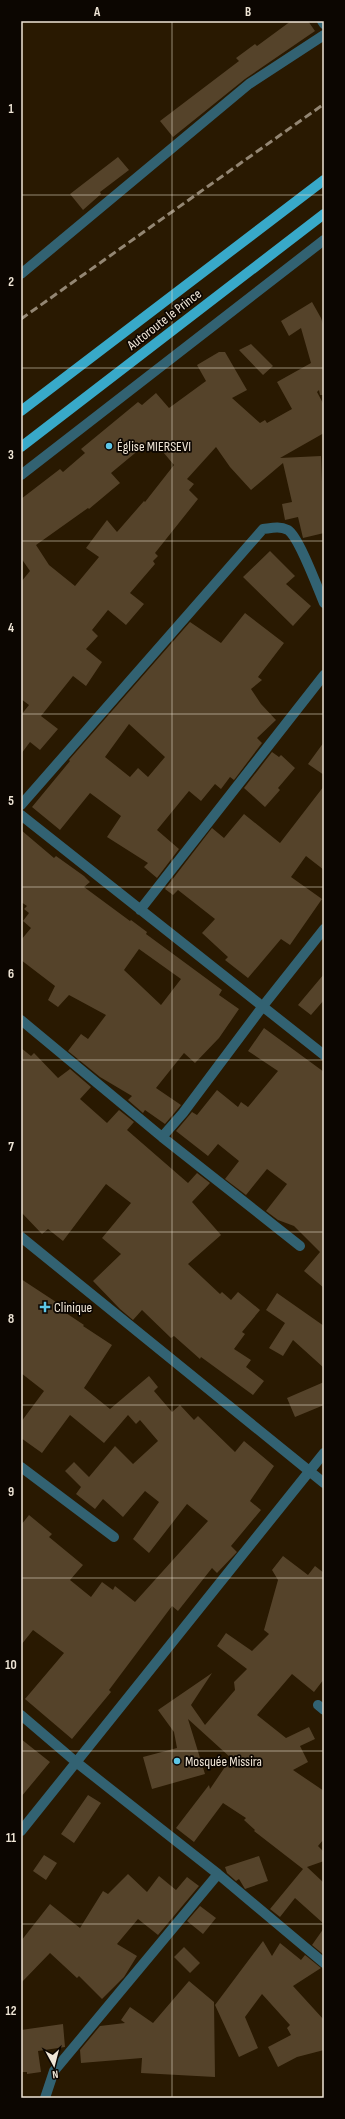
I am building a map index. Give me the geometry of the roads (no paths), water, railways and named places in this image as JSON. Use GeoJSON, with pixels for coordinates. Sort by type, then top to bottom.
{"type":"FeatureCollection","features":[{"type":"Feature","properties":{"kind":"main road","name":"Autoroute le Prince"},"geometry":{"type":"LineString","coordinates":[[21,411],[324,180]]}},
{"type":"Feature","properties":{"kind":"main road","name":"Autoroute le Prince"},"geometry":{"type":"LineString","coordinates":[[21,447],[324,214]]}},
{"type":"Feature","properties":{"kind":"street"},"geometry":{"type":"LineString","coordinates":[[21,274],[249,84],[324,35]]}},
{"type":"Feature","properties":{"kind":"street"},"geometry":{"type":"LineString","coordinates":[[21,475],[324,240]]}},
{"type":"Feature","properties":{"kind":"street"},"geometry":{"type":"LineString","coordinates":[[21,805],[263,530],[277,527],[289,531],[299,544],[324,603]]}},
{"type":"Feature","properties":{"kind":"street"},"geometry":{"type":"LineString","coordinates":[[140,910],[324,675]]}},
{"type":"Feature","properties":{"kind":"street"},"geometry":{"type":"LineString","coordinates":[[21,815],[324,1055]]}},
{"type":"Feature","properties":{"kind":"street"},"geometry":{"type":"LineString","coordinates":[[162,1137],[202,1089],[263,1006],[324,928]]}},
{"type":"Feature","properties":{"kind":"street"},"geometry":{"type":"LineString","coordinates":[[21,1020],[162,1137],[300,1246]]}},
{"type":"Feature","properties":{"kind":"street"},"geometry":{"type":"LineString","coordinates":[[21,1237],[324,1483]]}},
{"type":"Feature","properties":{"kind":"street"},"geometry":{"type":"LineString","coordinates":[[21,1831],[324,1453]]}},
{"type":"Feature","properties":{"kind":"street"},"geometry":{"type":"LineString","coordinates":[[21,1467],[114,1537]]}},
{"type":"Feature","properties":{"kind":"street"},"geometry":{"type":"LineString","coordinates":[[21,1714],[76,1762],[218,1874],[324,1963]]}},
{"type":"Feature","properties":{"kind":"street"},"geometry":{"type":"LineString","coordinates":[[45,2098],[54,2071],[218,1874]]}},
{"type":"Feature","properties":{"kind":"railway"},"geometry":{"type":"LineString","coordinates":[[21,319],[324,104]]}},
{"type":"Feature","properties":{"kind":"place","name":"Église MIERSEVI"},"geometry":{"type":"Point","coordinates":[109,446]}},
{"type":"Feature","properties":{"kind":"place","name":"Clinique"},"geometry":{"type":"Point","coordinates":[45,1307]}},
{"type":"Feature","properties":{"kind":"place","name":"Mosquée Missira"},"geometry":{"type":"Point","coordinates":[177,1761]}}]}
